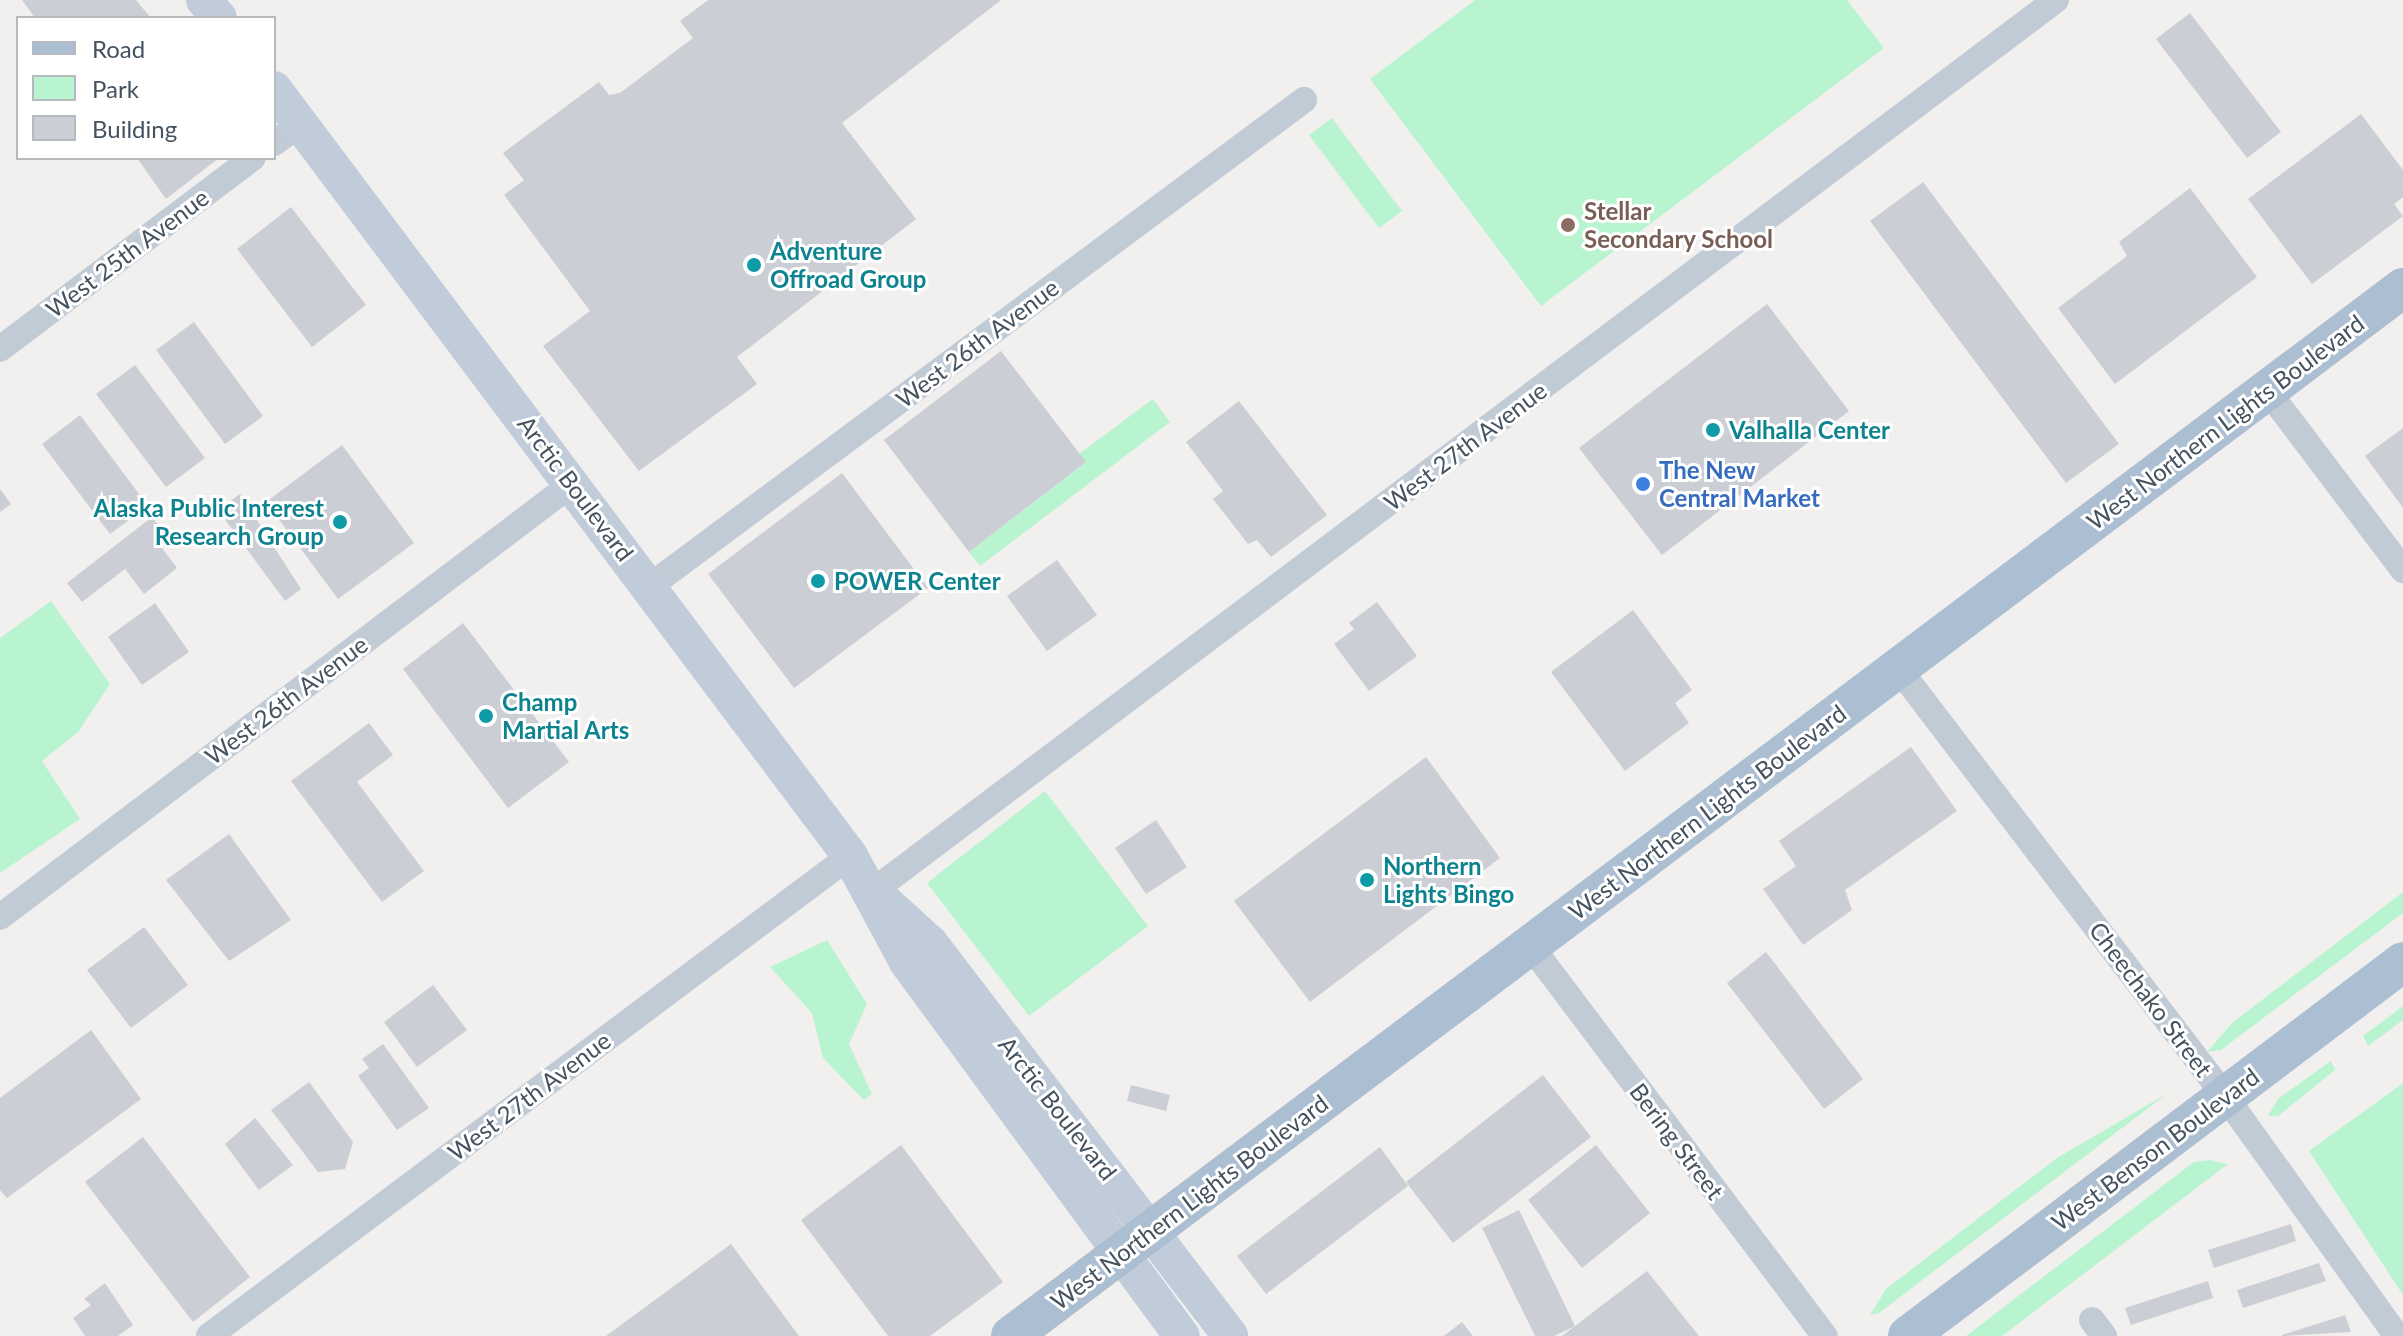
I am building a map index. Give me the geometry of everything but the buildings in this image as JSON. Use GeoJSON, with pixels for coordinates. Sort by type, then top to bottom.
{"type":"FeatureCollection","features":[{"type":"Feature","properties":{"kind":"main road"},"geometry":{"type":"LineString","coordinates":[[204,0],[217,16]]}},
{"type":"Feature","properties":{"kind":"main road","name":"Arctic Boulevard"},"geometry":{"type":"LineString","coordinates":[[276,96],[287,133],[573,483],[873,891],[930,943],[1136,1241],[1182,1336]]}},
{"type":"Feature","properties":{"kind":"main road","name":"West Northern Lights Boulevard"},"geometry":{"type":"LineString","coordinates":[[1011,1336],[2403,288]]}},
{"type":"Feature","properties":{"kind":"main road","name":"West Benson Boulevard"},"geometry":{"type":"LineString","coordinates":[[1908,1336],[2403,962]]}},
{"type":"Feature","properties":{"kind":"main road","name":"Arctic Boulevard"},"geometry":{"type":"LineString","coordinates":[[1136,1241],[1230,1336]]}},
{"type":"Feature","properties":{"kind":"street","name":"West 27th Avenue"},"geometry":{"type":"LineString","coordinates":[[873,891],[2056,0]]}},
{"type":"Feature","properties":{"kind":"street","name":"West 26th Avenue"},"geometry":{"type":"LineString","coordinates":[[650,586],[1304,100]]}},
{"type":"Feature","properties":{"kind":"street","name":"West 25th Avenue"},"geometry":{"type":"LineString","coordinates":[[0,349],[250,160]]}},
{"type":"Feature","properties":{"kind":"street"},"geometry":{"type":"LineString","coordinates":[[2267,390],[2403,570]]}},
{"type":"Feature","properties":{"kind":"street","name":"West 26th Avenue"},"geometry":{"type":"LineString","coordinates":[[0,917],[573,483]]}},
{"type":"Feature","properties":{"kind":"street","name":"Cheechako Street"},"geometry":{"type":"LineString","coordinates":[[1898,668],[2225,1096],[2397,1336]]}},
{"type":"Feature","properties":{"kind":"street","name":"West 27th Avenue"},"geometry":{"type":"LineString","coordinates":[[209,1336],[850,856]]}},
{"type":"Feature","properties":{"kind":"street","name":"Bering Street"},"geometry":{"type":"LineString","coordinates":[[1530,945],[1825,1336]]}},
{"type":"Feature","properties":{"kind":"green space","name":"Stellar Secondary School"},"geometry":{"type":"Polygon","coordinates":[[[1475,0],[1847,0],[1884,48],[1541,306],[1370,79],[1475,0]]]}},
{"type":"Feature","properties":{"kind":"green space"},"geometry":{"type":"Polygon","coordinates":[[[1332,118],[1402,211],[1379,228],[1309,135],[1332,118]]]}},
{"type":"Feature","properties":{"kind":"green space"},"geometry":{"type":"Polygon","coordinates":[[[1153,399],[1170,422],[980,566],[969,552],[1085,463],[1079,454],[1153,399]]]}},
{"type":"Feature","properties":{"kind":"green space"},"geometry":{"type":"Polygon","coordinates":[[[51,601],[110,684],[78,732],[42,761],[80,819],[0,873],[0,638],[51,601]]]}},
{"type":"Feature","properties":{"kind":"green space"},"geometry":{"type":"Polygon","coordinates":[[[1045,791],[1148,926],[1029,1016],[927,883],[1045,791]]]}},
{"type":"Feature","properties":{"kind":"green space"},"geometry":{"type":"Polygon","coordinates":[[[2403,892],[2403,913],[2221,1050],[2207,1052],[2232,1023],[2403,892]]]}},
{"type":"Feature","properties":{"kind":"green space"},"geometry":{"type":"Polygon","coordinates":[[[827,940],[867,1004],[849,1044],[872,1094],[864,1100],[823,1058],[812,1013],[770,967],[827,940]]]}},
{"type":"Feature","properties":{"kind":"green space"},"geometry":{"type":"Polygon","coordinates":[[[2403,1006],[2403,1020],[2368,1046],[2363,1036],[2403,1006]]]}},
{"type":"Feature","properties":{"kind":"green space"},"geometry":{"type":"Polygon","coordinates":[[[2331,1061],[2335,1070],[2278,1116],[2268,1116],[2278,1099],[2331,1061]]]}},
{"type":"Feature","properties":{"kind":"green space"},"geometry":{"type":"Polygon","coordinates":[[[2403,1083],[2403,1295],[2309,1151],[2403,1083]]]}},
{"type":"Feature","properties":{"kind":"green space"},"geometry":{"type":"Polygon","coordinates":[[[2168,1093],[1879,1313],[1870,1315],[1886,1289],[2057,1158],[2168,1093]]]}},
{"type":"Feature","properties":{"kind":"green space"},"geometry":{"type":"Polygon","coordinates":[[[2210,1160],[2228,1164],[2002,1336],[1966,1336],[2194,1162],[2210,1160]]]}},
{"type":"Feature","properties":{"kind":"place","name":"Stellar Secondary School"},"geometry":{"type":"Point","coordinates":[1568,225]}},
{"type":"Feature","properties":{"kind":"place","name":"Adventure Offroad Group"},"geometry":{"type":"Point","coordinates":[754,265]}},
{"type":"Feature","properties":{"kind":"place","name":"Valhalla Center"},"geometry":{"type":"Point","coordinates":[1713,430]}},
{"type":"Feature","properties":{"kind":"place","name":"The New Central Market"},"geometry":{"type":"Point","coordinates":[1643,484]}},
{"type":"Feature","properties":{"kind":"place","name":"Alaska Public Interest Research Group"},"geometry":{"type":"Point","coordinates":[340,522]}},
{"type":"Feature","properties":{"kind":"place","name":"POWER Center"},"geometry":{"type":"Point","coordinates":[818,581]}},
{"type":"Feature","properties":{"kind":"place","name":"Champ Martial Arts"},"geometry":{"type":"Point","coordinates":[486,716]}},
{"type":"Feature","properties":{"kind":"place","name":"Northern Lights Bingo"},"geometry":{"type":"Point","coordinates":[1367,880]}}]}
